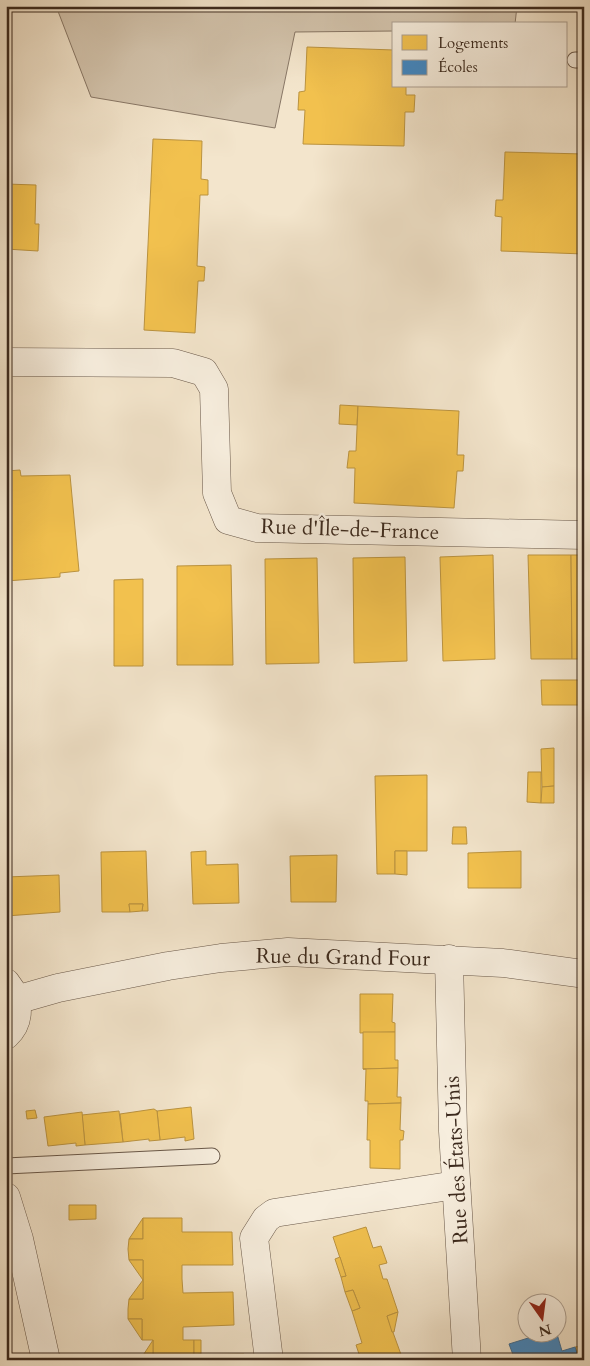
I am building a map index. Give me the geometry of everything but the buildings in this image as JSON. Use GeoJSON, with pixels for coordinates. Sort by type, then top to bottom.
{"type":"FeatureCollection","features":[{"type":"Feature","properties":{"kind":"street","name":"Rue d'Île-de-France"},"geometry":{"type":"LineString","coordinates":[[6,362],[173,363],[204,372],[214,389],[217,493],[228,520],[257,528],[584,536]]}},
{"type":"Feature","properties":{"kind":"street","name":"Rue du Grand Four"},"geometry":{"type":"LineString","coordinates":[[11,992],[67,986],[221,958],[288,952],[503,963],[584,974]]}},
{"type":"Feature","properties":{"kind":"street","name":"Rue des États-Unis"},"geometry":{"type":"LineString","coordinates":[[449,960],[456,1185],[467,1360]]}},
{"type":"Feature","properties":{"kind":"street"},"geometry":{"type":"LineString","coordinates":[[6,1035],[15,1022],[18,1011],[11,992]]}},
{"type":"Feature","properties":{"kind":"street"},"geometry":{"type":"LineString","coordinates":[[269,1360],[254,1238],[266,1220],[274,1213],[456,1185]]}},
{"type":"Feature","properties":{"kind":"street"},"geometry":{"type":"LineString","coordinates":[[6,1197],[11,1235],[46,1360]]}},
{"type":"Feature","properties":{"kind":"lane"},"geometry":{"type":"LineString","coordinates":[[6,1166],[212,1156]]}},
{"type":"Feature","properties":{"kind":"shaded area"},"geometry":{"type":"Polygon","coordinates":[[[56,6],[517,6],[515,22],[392,22],[392,31],[295,32],[275,128],[91,97],[56,6]]]}}]}
